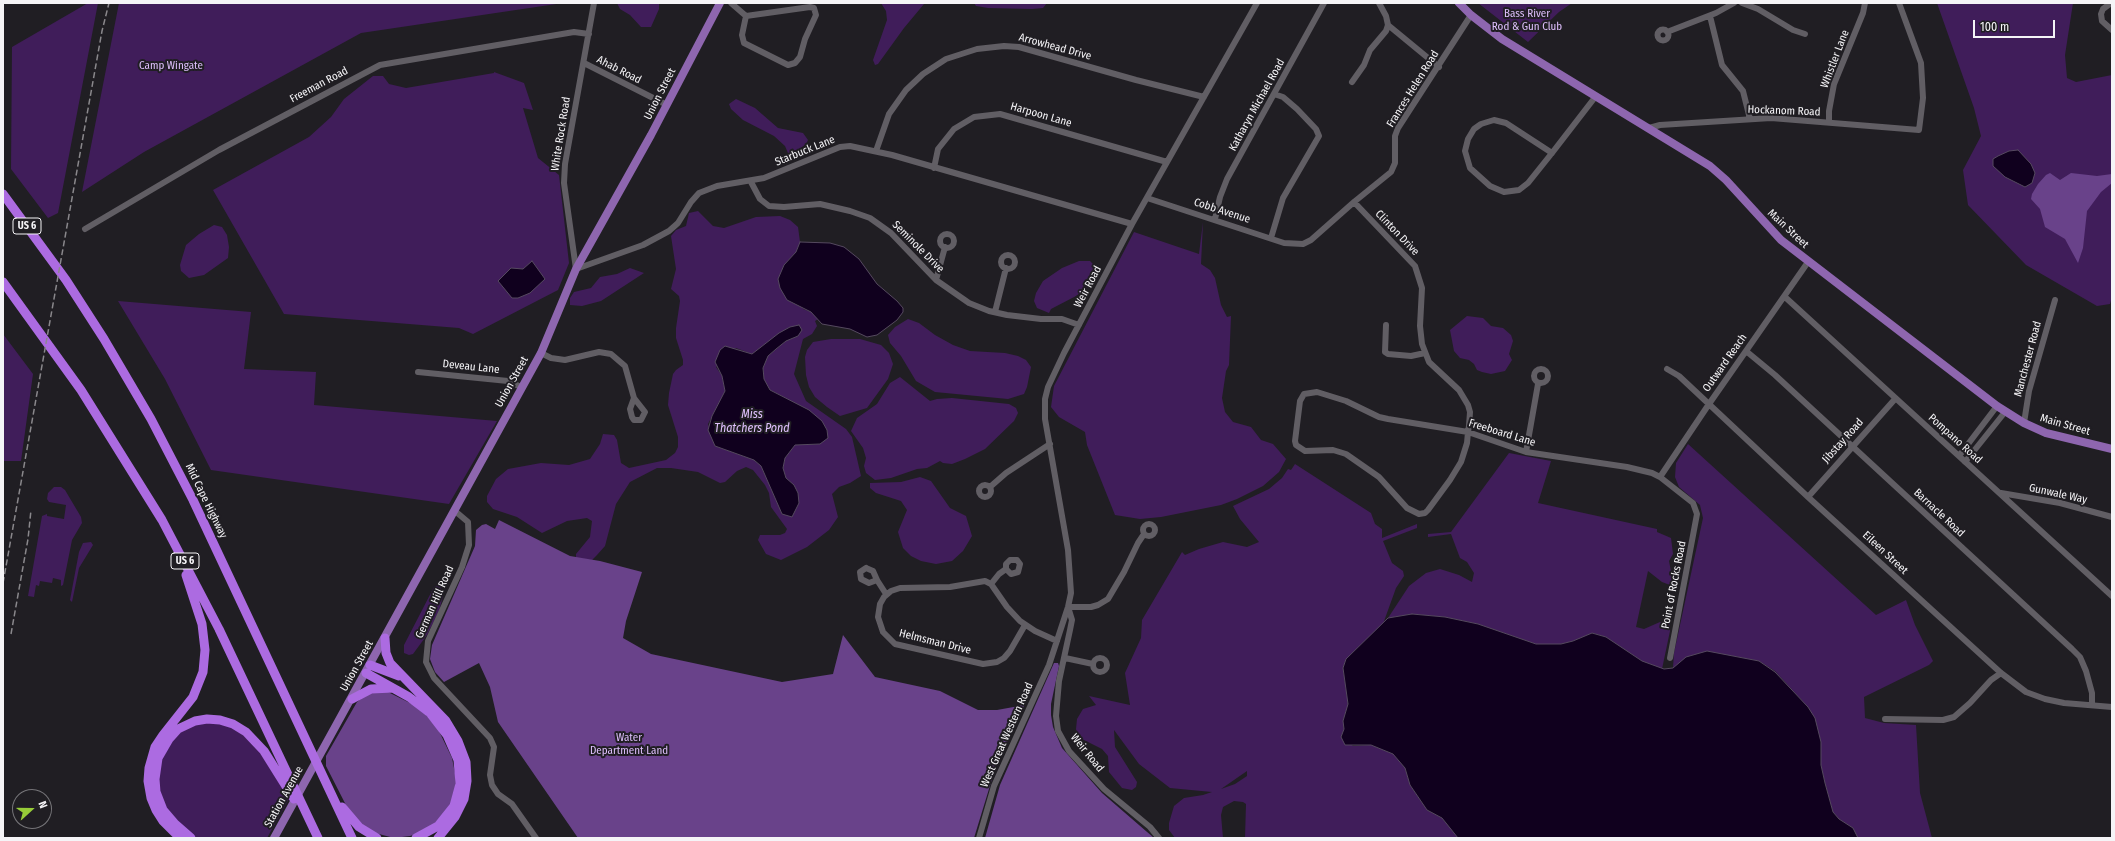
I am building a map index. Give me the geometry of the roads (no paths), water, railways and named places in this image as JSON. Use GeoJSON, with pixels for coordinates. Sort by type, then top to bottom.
{"type":"FeatureCollection","features":[{"type":"Feature","properties":{"kind":"highway","name":"Mid Cape Highway"},"geometry":{"type":"LineString","coordinates":[[3,194],[66,280],[112,352],[165,445],[193,500],[312,754],[317,769],[352,838]]}},
{"type":"Feature","properties":{"kind":"highway","name":"US 6"},"geometry":{"type":"LineString","coordinates":[[3,282],[53,349],[114,440],[177,547],[219,629],[292,789]]}},
{"type":"Feature","properties":{"kind":"highway"},"geometry":{"type":"LineString","coordinates":[[177,547],[202,624],[205,642],[205,666],[202,679],[193,697],[155,747],[149,768],[148,781],[151,798],[156,810],[180,838]]}},
{"type":"Feature","properties":{"kind":"highway"},"geometry":{"type":"LineString","coordinates":[[385,638],[388,660],[446,721],[458,741],[466,762],[467,781],[464,799],[455,817],[438,838]]}},
{"type":"Feature","properties":{"kind":"highway"},"geometry":{"type":"LineString","coordinates":[[368,669],[404,678]]}},
{"type":"Feature","properties":{"kind":"highway"},"geometry":{"type":"LineString","coordinates":[[368,669],[394,688],[417,702],[437,720],[452,744],[460,769],[459,792],[451,810],[438,826],[416,838]]}},
{"type":"Feature","properties":{"kind":"highway"},"geometry":{"type":"LineString","coordinates":[[352,699],[371,689],[394,688]]}},
{"type":"Feature","properties":{"kind":"highway"},"geometry":{"type":"LineString","coordinates":[[191,838],[175,824],[163,810],[156,792],[156,765],[165,745],[174,733],[189,723],[213,719],[227,721],[252,737],[292,789],[318,838]]}},
{"type":"Feature","properties":{"kind":"highway"},"geometry":{"type":"LineString","coordinates":[[317,769],[353,822],[364,832],[378,838]]}},
{"type":"Feature","properties":{"kind":"main road","name":"Union Street"},"geometry":{"type":"LineString","coordinates":[[317,769],[368,669],[521,387],[541,353],[576,269],[667,105],[720,3]]}},
{"type":"Feature","properties":{"kind":"main road","name":"Main Street"},"geometry":{"type":"LineString","coordinates":[[1459,3],[1471,15],[1502,39],[1649,128],[1722,176],[1781,240],[2005,412],[2046,433],[2112,449]]}},
{"type":"Feature","properties":{"kind":"main road","name":"Station Avenue"},"geometry":{"type":"LineString","coordinates":[[274,838],[317,769]]}},
{"type":"Feature","properties":{"kind":"street","name":"White Rock Road"},"geometry":{"type":"LineString","coordinates":[[576,269],[564,174],[594,3]]}},
{"type":"Feature","properties":{"kind":"street"},"geometry":{"type":"LineString","coordinates":[[731,3],[746,16],[810,7],[814,8],[816,15],[805,39],[800,57],[796,63],[788,65],[744,43],[742,36],[746,16]]}},
{"type":"Feature","properties":{"kind":"street","name":"Weir Road"},"geometry":{"type":"LineString","coordinates":[[1057,641],[1071,593],[1070,569],[1045,419],[1046,395],[1055,371],[1132,224],[1256,3]]}},
{"type":"Feature","properties":{"kind":"street","name":"Katharyn Michael Road"},"geometry":{"type":"LineString","coordinates":[[1215,219],[1220,197],[1227,179],[1324,3]]}},
{"type":"Feature","properties":{"kind":"street"},"geometry":{"type":"LineString","coordinates":[[1352,82],[1364,65],[1370,50],[1386,31],[1388,25],[1386,16],[1379,3]]}},
{"type":"Feature","properties":{"kind":"street"},"geometry":{"type":"LineString","coordinates":[[1667,32],[1710,16],[1734,3]]}},
{"type":"Feature","properties":{"kind":"street"},"geometry":{"type":"LineString","coordinates":[[1742,3],[1758,9],[1793,30],[1805,34]]}},
{"type":"Feature","properties":{"kind":"street","name":"Whistler Lane"},"geometry":{"type":"LineString","coordinates":[[1829,122],[1834,84],[1863,13],[1864,3]]}},
{"type":"Feature","properties":{"kind":"street","name":"Hockanom Road"},"geometry":{"type":"LineString","coordinates":[[1649,128],[1660,125],[1771,118],[1919,130],[1923,98],[1922,67],[1899,3]]}},
{"type":"Feature","properties":{"kind":"street"},"geometry":{"type":"LineString","coordinates":[[2111,3],[2103,9],[2101,14],[2102,20],[2112,30]]}},
{"type":"Feature","properties":{"kind":"street","name":"Frances Helen Road"},"geometry":{"type":"LineString","coordinates":[[1290,244],[1303,244],[1317,236],[1394,168],[1396,153],[1395,136],[1398,128],[1439,67],[1471,15]]}},
{"type":"Feature","properties":{"kind":"street"},"geometry":{"type":"LineString","coordinates":[[1710,16],[1722,65],[1743,91],[1750,119]]}},
{"type":"Feature","properties":{"kind":"street"},"geometry":{"type":"LineString","coordinates":[[1388,25],[1439,67]]}},
{"type":"Feature","properties":{"kind":"street","name":"Freeman Road"},"geometry":{"type":"LineString","coordinates":[[85,229],[219,150],[380,65],[574,32],[589,34]]}},
{"type":"Feature","properties":{"kind":"street","name":"Arrowhead Drive"},"geometry":{"type":"LineString","coordinates":[[876,151],[889,114],[906,90],[923,74],[946,59],[977,49],[1004,46],[1019,47],[1136,80],[1204,97]]}},
{"type":"Feature","properties":{"kind":"street","name":"Ahab Road"},"geometry":{"type":"LineString","coordinates":[[584,63],[667,105]]}},
{"type":"Feature","properties":{"kind":"street"},"geometry":{"type":"LineString","coordinates":[[1271,238],[1283,198],[1318,140],[1316,129],[1311,123],[1283,97],[1274,94]]}},
{"type":"Feature","properties":{"kind":"street"},"geometry":{"type":"LineString","coordinates":[[1552,153],[1506,123],[1494,120],[1481,124],[1474,129],[1468,139],[1465,151],[1468,163],[1474,172],[1490,186],[1499,191],[1516,191],[1525,185],[1552,153],[1596,96]]}},
{"type":"Feature","properties":{"kind":"street","name":"Harpoon Lane"},"geometry":{"type":"LineString","coordinates":[[934,168],[938,149],[954,128],[974,117],[996,114],[1017,118],[1167,162]]}},
{"type":"Feature","properties":{"kind":"street","name":"Starbuck Lane"},"geometry":{"type":"LineString","coordinates":[[576,269],[643,245],[669,231],[678,223],[691,202],[699,194],[717,186],[751,182],[784,171],[840,148],[850,146],[876,151],[1132,224]]}},
{"type":"Feature","properties":{"kind":"street","name":"Seminole Drive"},"geometry":{"type":"LineString","coordinates":[[751,182],[760,199],[769,206],[784,207],[820,204],[870,218],[891,233],[936,280],[969,303],[995,312],[1034,318],[1062,319],[1079,325]]}},
{"type":"Feature","properties":{"kind":"street","name":"Cobb Avenue"},"geometry":{"type":"LineString","coordinates":[[1147,198],[1290,244]]}},
{"type":"Feature","properties":{"kind":"street","name":"Clinton Drive"},"geometry":{"type":"LineString","coordinates":[[1354,202],[1415,266],[1422,288],[1420,326],[1425,353],[1434,369],[1465,398],[1470,412],[1467,443],[1455,472],[1428,510],[1425,513],[1419,514]]}},
{"type":"Feature","properties":{"kind":"street"},"geometry":{"type":"LineString","coordinates":[[936,280],[945,247]]}},
{"type":"Feature","properties":{"kind":"street","name":"Outward Reach"},"geometry":{"type":"LineString","coordinates":[[1660,478],[1708,404],[1808,262]]}},
{"type":"Feature","properties":{"kind":"street"},"geometry":{"type":"LineString","coordinates":[[995,312],[1006,268]]}},
{"type":"Feature","properties":{"kind":"street","name":"Pompano Road"},"geometry":{"type":"LineString","coordinates":[[1784,297],[2112,596]]}},
{"type":"Feature","properties":{"kind":"street","name":"Manchester Road"},"geometry":{"type":"LineString","coordinates":[[2024,423],[2029,391],[2055,300]]}},
{"type":"Feature","properties":{"kind":"street"},"geometry":{"type":"LineString","coordinates":[[1386,325],[1385,352],[1388,354],[1410,356],[1425,353]]}},
{"type":"Feature","properties":{"kind":"street","name":"Barnacle Road"},"geometry":{"type":"LineString","coordinates":[[1746,351],[1852,446],[2072,649],[2080,658],[2086,671],[2092,693],[2092,705]]}},
{"type":"Feature","properties":{"kind":"street"},"geometry":{"type":"LineString","coordinates":[[541,353],[551,358],[565,360],[599,352],[611,354],[625,366],[634,398]]}},
{"type":"Feature","properties":{"kind":"street","name":"Eileen Street"},"geometry":{"type":"LineString","coordinates":[[1667,369],[1679,376],[1808,497],[2001,673],[2034,696],[2064,703],[2112,707]]}},
{"type":"Feature","properties":{"kind":"street","name":"Deveau Lane"},"geometry":{"type":"LineString","coordinates":[[418,372],[508,381],[521,387]]}},
{"type":"Feature","properties":{"kind":"street"},"geometry":{"type":"LineString","coordinates":[[1526,452],[1538,384]]}},
{"type":"Feature","properties":{"kind":"street","name":"Freeboard Lane"},"geometry":{"type":"LineString","coordinates":[[1419,514],[1407,508],[1379,477],[1346,454],[1333,450],[1305,451],[1298,448],[1295,441],[1298,410],[1304,394],[1317,392],[1346,401],[1383,418],[1468,432],[1526,452],[1627,467],[1652,473],[1693,503],[1697,516]]}},
{"type":"Feature","properties":{"kind":"street","name":"Jibstay Road"},"geometry":{"type":"LineString","coordinates":[[1808,497],[1895,399]]}},
{"type":"Feature","properties":{"kind":"street"},"geometry":{"type":"LineString","coordinates":[[1959,456],[1997,406]]}},
{"type":"Feature","properties":{"kind":"street"},"geometry":{"type":"LineString","coordinates":[[1965,462],[2005,412]]}},
{"type":"Feature","properties":{"kind":"street"},"geometry":{"type":"LineString","coordinates":[[990,487],[1006,473],[1050,444]]}},
{"type":"Feature","properties":{"kind":"street","name":"Gunwale Way"},"geometry":{"type":"LineString","coordinates":[[1999,493],[2060,504],[2112,517]]}},
{"type":"Feature","properties":{"kind":"street","name":"German Hill Road"},"geometry":{"type":"LineString","coordinates":[[455,511],[468,522],[469,545],[462,567],[428,641],[426,662],[434,678],[486,732],[493,743],[494,753],[490,780],[495,791],[512,804],[534,837]]}},
{"type":"Feature","properties":{"kind":"street","name":"Point of Rocks Road"},"geometry":{"type":"LineString","coordinates":[[1670,658],[1697,516]]}},
{"type":"Feature","properties":{"kind":"street"},"geometry":{"type":"LineString","coordinates":[[1068,607],[1091,607],[1108,599],[1144,534]]}},
{"type":"Feature","properties":{"kind":"street"},"geometry":{"type":"LineString","coordinates":[[991,584],[999,574],[1006,569]]}},
{"type":"Feature","properties":{"kind":"street"},"geometry":{"type":"LineString","coordinates":[[876,580],[886,594],[908,586],[950,587],[979,581],[991,584],[1007,607],[1025,625],[1057,641]]}},
{"type":"Feature","properties":{"kind":"street","name":"Helmsman Drive"},"geometry":{"type":"LineString","coordinates":[[886,594],[880,604],[878,617],[883,632],[890,640],[900,645],[972,662],[983,664],[1001,660],[1010,651],[1025,625]]}},
{"type":"Feature","properties":{"kind":"street","name":"Weir Road"},"geometry":{"type":"LineString","coordinates":[[1068,607],[1072,620],[1065,658],[1059,680],[1056,716],[1062,740],[1104,790],[1150,827],[1159,838]]}},
{"type":"Feature","properties":{"kind":"street","name":"West Great Western Road"},"geometry":{"type":"LineString","coordinates":[[979,838],[994,786],[1039,687],[1057,641]]}},
{"type":"Feature","properties":{"kind":"street"},"geometry":{"type":"LineString","coordinates":[[1065,658],[1093,664]]}},
{"type":"Feature","properties":{"kind":"street"},"geometry":{"type":"LineString","coordinates":[[1885,719],[1943,720],[1954,717],[1970,703],[1991,680],[2001,673]]}},
{"type":"Feature","properties":{"kind":"water"},"geometry":{"type":"Polygon","coordinates":[[[2018,150],[2031,164],[2035,173],[2032,183],[2025,187],[2005,177],[1993,166],[1993,159],[2009,151],[2018,150]]]}},
{"type":"Feature","properties":{"kind":"water"},"geometry":{"type":"Polygon","coordinates":[[[800,242],[830,243],[844,247],[859,259],[877,284],[903,308],[903,312],[897,320],[877,335],[867,337],[850,329],[822,324],[811,312],[787,300],[780,288],[778,279],[784,265],[796,252],[800,242]]]}},
{"type":"Feature","properties":{"kind":"water"},"geometry":{"type":"Polygon","coordinates":[[[532,261],[545,279],[530,293],[518,298],[512,298],[498,281],[511,268],[523,269],[532,261]]]}},
{"type":"Feature","properties":{"kind":"water","name":"Miss Thatchers Pond"},"geometry":{"type":"Polygon","coordinates":[[[799,325],[802,330],[798,336],[786,341],[768,356],[763,368],[764,379],[770,390],[809,410],[822,421],[827,430],[828,438],[820,444],[795,445],[785,458],[783,468],[786,478],[794,485],[798,493],[799,503],[792,517],[782,514],[761,466],[754,460],[715,446],[708,430],[712,416],[725,391],[722,376],[715,362],[720,350],[725,346],[752,354],[779,333],[790,327],[799,325]]]}},
{"type":"Feature","properties":{"kind":"water"},"geometry":{"type":"Polygon","coordinates":[[[1412,614],[1445,617],[1478,624],[1536,644],[1561,644],[1592,633],[1606,637],[1642,661],[1664,669],[1673,668],[1686,657],[1707,651],[1759,661],[1775,672],[1808,707],[1815,718],[1821,742],[1821,765],[1833,812],[1839,819],[1853,828],[1858,838],[1458,838],[1442,818],[1427,810],[1410,785],[1405,768],[1393,754],[1371,745],[1345,745],[1341,737],[1344,729],[1343,721],[1348,704],[1343,668],[1346,659],[1388,618],[1412,614]]]}},
{"type":"Feature","properties":{"kind":"railway"},"geometry":{"type":"LineString","coordinates":[[3,583],[102,31],[109,3]]}},
{"type":"Feature","properties":{"kind":"railway"},"geometry":{"type":"LineString","coordinates":[[11,634],[28,539],[31,510]]}},
{"type":"Feature","properties":{"kind":"park label","name":"Bass River Rod & Gun Club"},"geometry":{"type":"Point","coordinates":[1527,20]}},
{"type":"Feature","properties":{"kind":"park label","name":"Camp Wingate"},"geometry":{"type":"Point","coordinates":[171,66]}},
{"type":"Feature","properties":{"kind":"park label","name":"Water Department Land"},"geometry":{"type":"Point","coordinates":[629,744]}}]}
